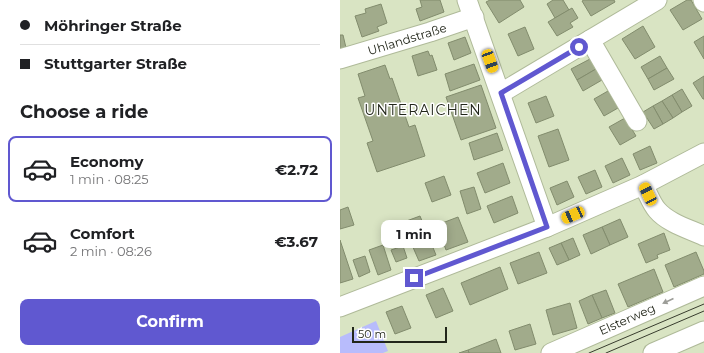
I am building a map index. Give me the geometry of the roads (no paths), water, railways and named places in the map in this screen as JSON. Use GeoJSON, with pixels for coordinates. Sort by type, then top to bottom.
{"type":"FeatureCollection","features":[{"type":"Feature","properties":{"kind":"street"},"geometry":{"type":"LineString","coordinates":[[501,93],[658,0]]}},
{"type":"Feature","properties":{"kind":"street"},"geometry":{"type":"LineString","coordinates":[[470,9],[501,93],[547,227]]}},
{"type":"Feature","properties":{"kind":"street","name":"Uhlandstraße"},"geometry":{"type":"LineString","coordinates":[[340,59],[423,34],[470,9]]}},
{"type":"Feature","properties":{"kind":"street"},"geometry":{"type":"LineString","coordinates":[[590,40],[637,121]]}},
{"type":"Feature","properties":{"kind":"street"},"geometry":{"type":"LineString","coordinates":[[340,307],[547,227],[644,185],[704,153]]}},
{"type":"Feature","properties":{"kind":"street"},"geometry":{"type":"LineString","coordinates":[[644,185],[652,203],[661,214],[675,223],[704,236]]}},
{"type":"Feature","properties":{"kind":"street","name":"Elsterweg"},"geometry":{"type":"LineString","coordinates":[[551,353],[704,286]]}},
{"type":"Feature","properties":{"kind":"street"},"geometry":{"type":"LineString","coordinates":[[653,353],[704,331]]}},
{"type":"Feature","properties":{"kind":"tram line"},"geometry":{"type":"LineString","coordinates":[[589,353],[704,304]]}},
{"type":"Feature","properties":{"kind":"tram line"},"geometry":{"type":"LineString","coordinates":[[606,353],[704,311]]}},
{"type":"Feature","properties":{"kind":"district","name":"UNTERAICHEN"},"geometry":{"type":"Point","coordinates":[423,110]}}]}
